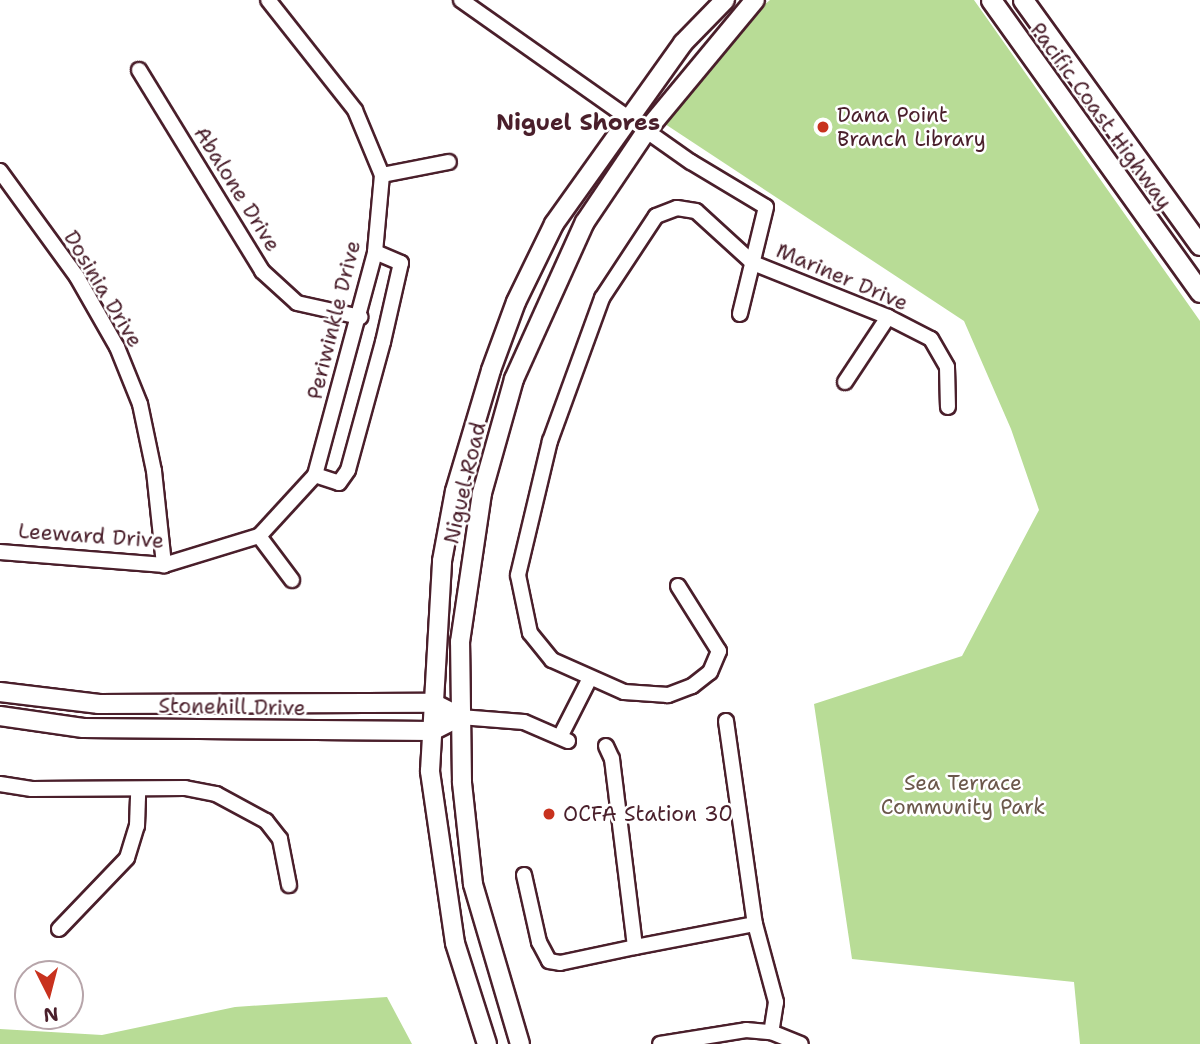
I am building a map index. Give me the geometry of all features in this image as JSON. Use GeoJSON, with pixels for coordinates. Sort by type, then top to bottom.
{"type":"FeatureCollection","features":[{"type":"Feature","properties":{"kind":"highway","name":"Pacific Coast Highway"},"geometry":{"type":"LineString","coordinates":[[990,0],[1200,292]]}},
{"type":"Feature","properties":{"kind":"highway","name":"Pacific Coast Highway"},"geometry":{"type":"LineString","coordinates":[[1023,0],[1200,245]]}},
{"type":"Feature","properties":{"kind":"main road","name":"Niguel Road"},"geometry":{"type":"LineString","coordinates":[[487,1044],[455,943],[430,771],[442,561],[455,491],[491,370],[516,302],[554,224],[626,117],[683,43],[725,0]]}},
{"type":"Feature","properties":{"kind":"main road","name":"Niguel Road"},"geometry":{"type":"LineString","coordinates":[[520,1044],[473,884],[462,782],[460,642],[482,493],[514,379],[585,222],[647,130],[755,0]]}},
{"type":"Feature","properties":{"kind":"main road","name":"Stonehill Drive"},"geometry":{"type":"LineString","coordinates":[[0,692],[99,704],[433,704],[460,717]]}},
{"type":"Feature","properties":{"kind":"main road","name":"Stonehill Drive"},"geometry":{"type":"LineString","coordinates":[[0,716],[83,728],[432,731],[460,717]]}},
{"type":"Feature","properties":{"kind":"street","name":"Periwinkle Drive"},"geometry":{"type":"LineString","coordinates":[[259,536],[315,475],[360,317],[375,252],[382,175],[355,110],[268,0]]}},
{"type":"Feature","properties":{"kind":"street","name":"Mariner Drive"},"geometry":{"type":"LineString","coordinates":[[461,0],[626,117],[766,207],[753,263],[888,317],[931,340],[947,367],[948,407]]}},
{"type":"Feature","properties":{"kind":"street","name":"Abalone Drive"},"geometry":{"type":"LineString","coordinates":[[139,70],[262,271],[297,303],[360,317]]}},
{"type":"Feature","properties":{"kind":"street"},"geometry":{"type":"LineString","coordinates":[[382,175],[449,162]]}},
{"type":"Feature","properties":{"kind":"street","name":"Dosinia Drive"},"geometry":{"type":"LineString","coordinates":[[0,171],[77,277],[117,347],[140,404],[154,471],[164,565]]}},
{"type":"Feature","properties":{"kind":"street"},"geometry":{"type":"LineString","coordinates":[[678,586],[719,651],[710,672],[692,686],[668,695],[624,692],[552,660],[530,633],[518,575],[550,440],[602,298],[656,216],[677,208],[708,219],[753,263],[740,314]]}},
{"type":"Feature","properties":{"kind":"street"},"geometry":{"type":"LineString","coordinates":[[315,475],[339,482],[348,470],[383,342],[401,262],[375,252]]}},
{"type":"Feature","properties":{"kind":"street"},"geometry":{"type":"LineString","coordinates":[[845,382],[888,317]]}},
{"type":"Feature","properties":{"kind":"street"},"geometry":{"type":"LineString","coordinates":[[259,536],[292,580]]}},
{"type":"Feature","properties":{"kind":"street","name":"Leeward Drive"},"geometry":{"type":"LineString","coordinates":[[0,552],[164,565],[259,536]]}},
{"type":"Feature","properties":{"kind":"street","name":"Stonehill Drive"},"geometry":{"type":"LineString","coordinates":[[460,717],[524,722],[564,739],[590,678]]}},
{"type":"Feature","properties":{"kind":"street"},"geometry":{"type":"LineString","coordinates":[[726,721],[755,924],[776,1002],[771,1032]]}},
{"type":"Feature","properties":{"kind":"street"},"geometry":{"type":"LineString","coordinates":[[606,746],[612,759],[635,947]]}},
{"type":"Feature","properties":{"kind":"street"},"geometry":{"type":"LineString","coordinates":[[0,783],[32,789],[185,788],[216,794],[245,807],[266,821],[280,839],[289,885]]}},
{"type":"Feature","properties":{"kind":"street"},"geometry":{"type":"LineString","coordinates":[[59,929],[127,858],[137,826],[138,789]]}},
{"type":"Feature","properties":{"kind":"street"},"geometry":{"type":"LineString","coordinates":[[524,875],[539,942],[549,961],[569,962],[755,924]]}},
{"type":"Feature","properties":{"kind":"street"},"geometry":{"type":"LineString","coordinates":[[660,1044],[709,1033],[771,1032],[801,1044]]}},
{"type":"Feature","properties":{"kind":"green space","name":"Sea Terrace Community Park"},"geometry":{"type":"Polygon","coordinates":[[[770,0],[974,0],[1200,321],[1200,1044],[1080,1044],[1074,982],[852,959],[814,704],[962,656],[1039,510],[1011,429],[964,321],[662,122],[734,30],[770,0]]]}},
{"type":"Feature","properties":{"kind":"green space"},"geometry":{"type":"Polygon","coordinates":[[[387,997],[412,1044],[0,1044],[0,1029],[102,1035],[235,1007],[387,997]]]}},
{"type":"Feature","properties":{"kind":"place","name":"Dana Point Branch Library"},"geometry":{"type":"Point","coordinates":[823,127]}},
{"type":"Feature","properties":{"kind":"place","name":"OCFA Station 30"},"geometry":{"type":"Point","coordinates":[549,814]}},
{"type":"Feature","properties":{"kind":"district","name":"Niguel Shores"},"geometry":{"type":"Point","coordinates":[578,122]}}]}
